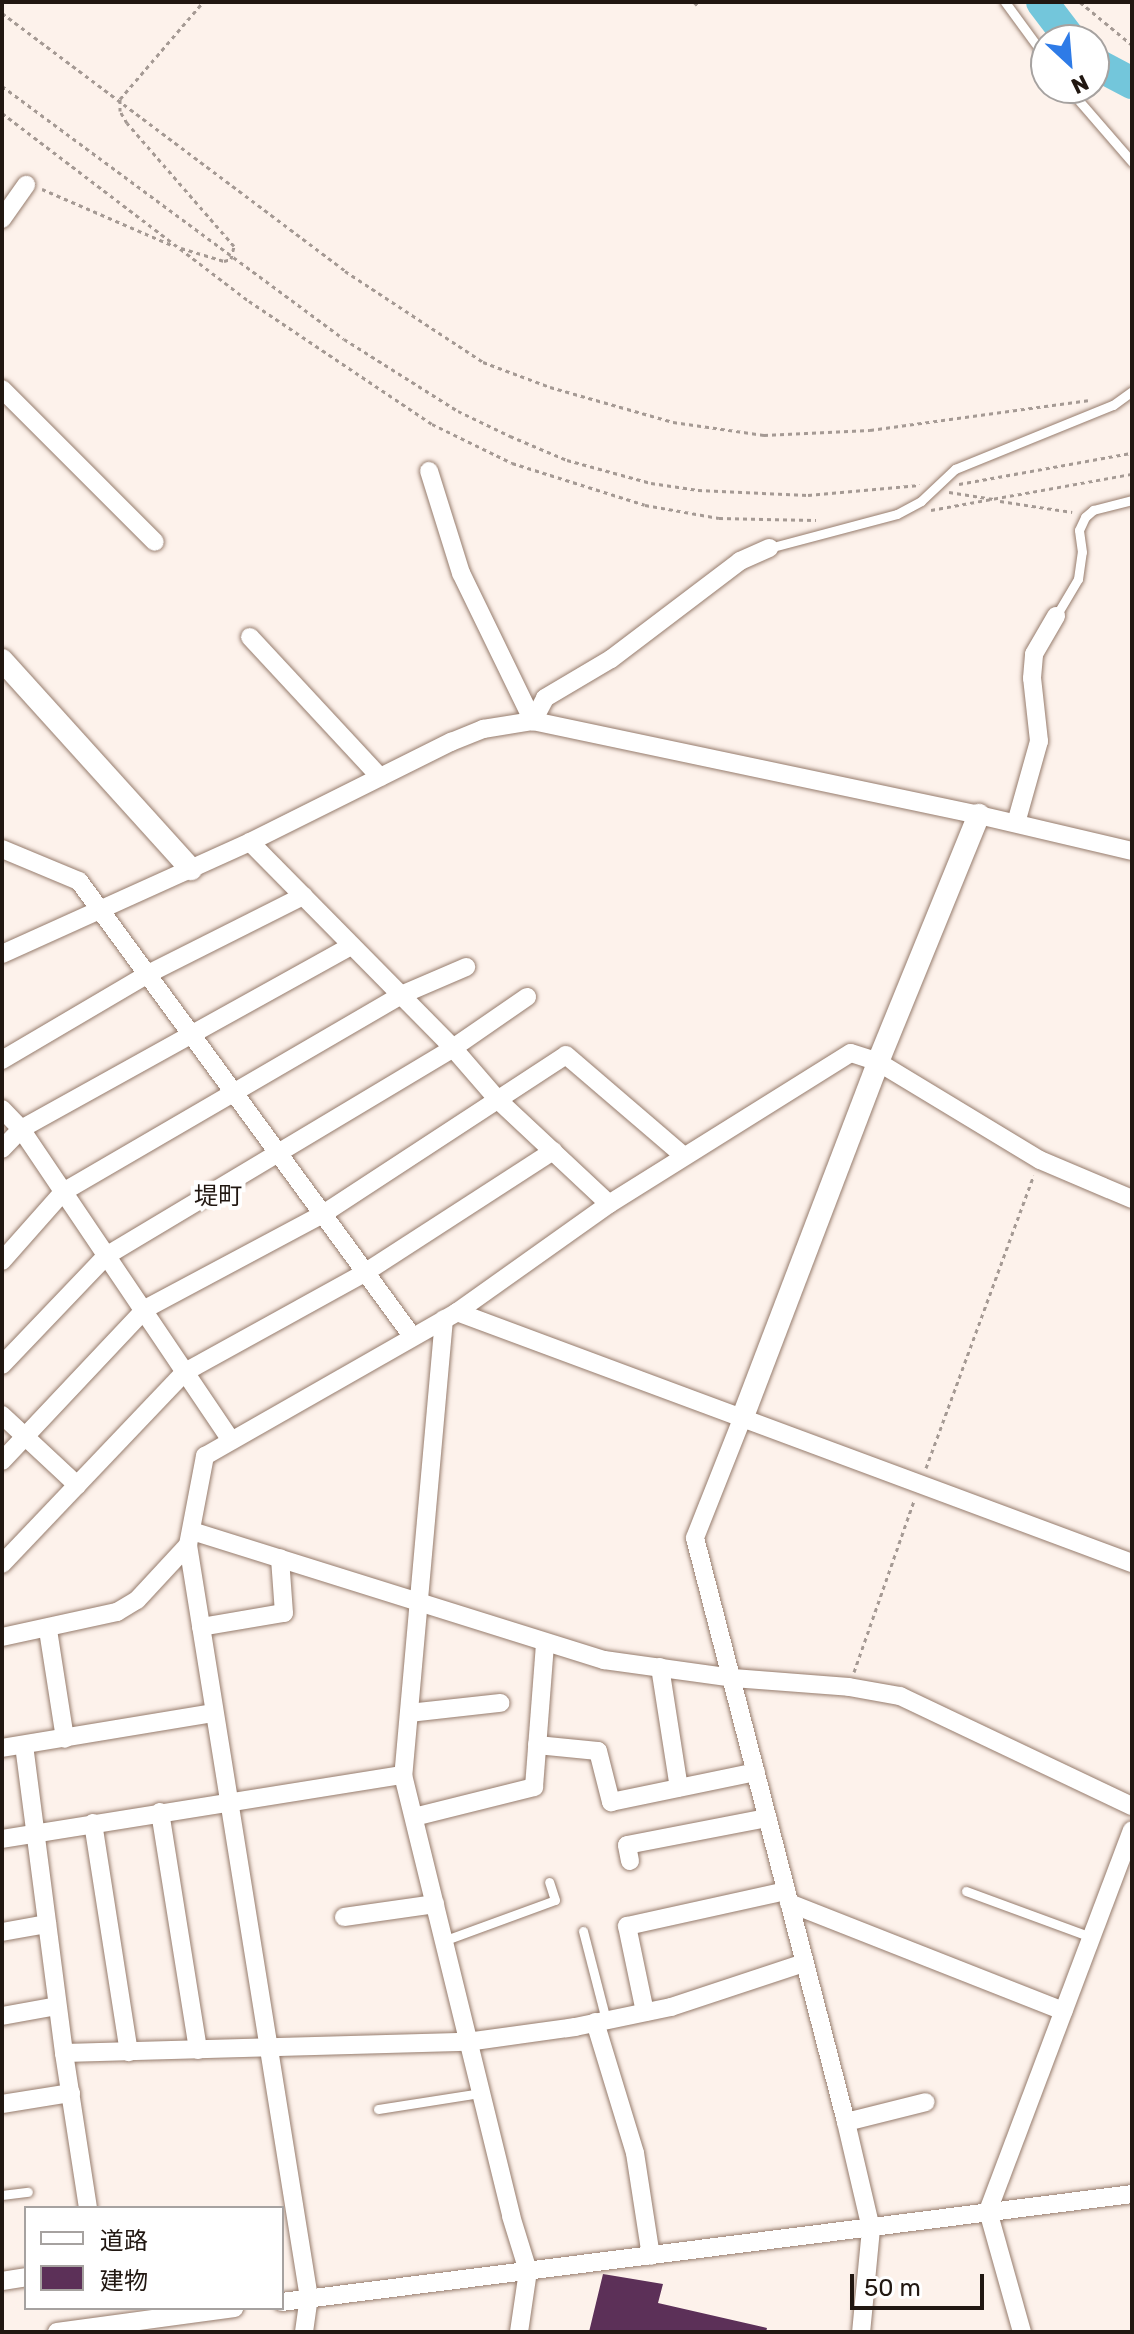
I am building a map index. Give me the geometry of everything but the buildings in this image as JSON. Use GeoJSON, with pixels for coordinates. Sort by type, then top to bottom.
{"type":"FeatureCollection","features":[{"type":"Feature","properties":{"kind":"street"},"geometry":{"type":"LineString","coordinates":[[2,219],[26,185]]}},
{"type":"Feature","properties":{"kind":"street"},"geometry":{"type":"LineString","coordinates":[[2,389],[155,542]]}},
{"type":"Feature","properties":{"kind":"street"},"geometry":{"type":"LineString","coordinates":[[429,471],[461,573],[533,721]]}},
{"type":"Feature","properties":{"kind":"street"},"geometry":{"type":"LineString","coordinates":[[533,721],[545,698],[611,659],[740,561],[769,548]]}},
{"type":"Feature","properties":{"kind":"street"},"geometry":{"type":"LineString","coordinates":[[1016,823],[1039,741],[1032,678],[1034,654],[1056,616]]}},
{"type":"Feature","properties":{"kind":"street"},"geometry":{"type":"LineString","coordinates":[[250,637],[380,777]]}},
{"type":"Feature","properties":{"kind":"street"},"geometry":{"type":"LineString","coordinates":[[2,660],[191,869]]}},
{"type":"Feature","properties":{"kind":"street"},"geometry":{"type":"LineString","coordinates":[[2,954],[250,842],[483,729],[533,721],[1016,823],[1132,851]]}},
{"type":"Feature","properties":{"kind":"street"},"geometry":{"type":"LineString","coordinates":[[861,2332],[871,2229],[695,1538],[878,1062],[979,815]]}},
{"type":"Feature","properties":{"kind":"street"},"geometry":{"type":"LineString","coordinates":[[250,842],[453,1048],[498,1100],[609,1204]]}},
{"type":"Feature","properties":{"kind":"street"},"geometry":{"type":"LineString","coordinates":[[3,851],[79,881],[412,1336]]}},
{"type":"Feature","properties":{"kind":"street"},"geometry":{"type":"LineString","coordinates":[[2,1060],[148,974],[303,896]]}},
{"type":"Feature","properties":{"kind":"street"},"geometry":{"type":"LineString","coordinates":[[2,1149],[21,1129],[351,946]]}},
{"type":"Feature","properties":{"kind":"street"},"geometry":{"type":"LineString","coordinates":[[2,1261],[63,1192],[401,995],[466,967]]}},
{"type":"Feature","properties":{"kind":"street"},"geometry":{"type":"LineString","coordinates":[[2,1365],[106,1256],[453,1048],[527,997]]}},
{"type":"Feature","properties":{"kind":"street"},"geometry":{"type":"LineString","coordinates":[[304,2332],[309,2298],[214,1713],[190,1538],[205,1456],[450,1315],[609,1204],[851,1053],[878,1062],[1040,1160],[1132,1199]]}},
{"type":"Feature","properties":{"kind":"street"},"geometry":{"type":"LineString","coordinates":[[2,1461],[145,1309],[323,1214],[566,1055],[684,1156]]}},
{"type":"Feature","properties":{"kind":"street"},"geometry":{"type":"LineString","coordinates":[[2,1109],[21,1129],[231,1440]]}},
{"type":"Feature","properties":{"kind":"street"},"geometry":{"type":"LineString","coordinates":[[2,1564],[185,1372],[366,1272],[553,1151]]}},
{"type":"Feature","properties":{"kind":"street"},"geometry":{"type":"LineString","coordinates":[[450,1315],[1132,1563]]}},
{"type":"Feature","properties":{"kind":"street"},"geometry":{"type":"LineString","coordinates":[[450,1315],[418,1602],[403,1775],[467,2042],[528,2271],[519,2332]]}},
{"type":"Feature","properties":{"kind":"street"},"geometry":{"type":"LineString","coordinates":[[2,1415],[77,1485]]}},
{"type":"Feature","properties":{"kind":"street"},"geometry":{"type":"LineString","coordinates":[[190,1538],[280,1558],[545,1644],[604,1660],[733,1678],[849,1687],[900,1696],[1132,1806]]}},
{"type":"Feature","properties":{"kind":"street"},"geometry":{"type":"LineString","coordinates":[[2,1637],[48,1630],[117,1612],[137,1600],[190,1538]]}},
{"type":"Feature","properties":{"kind":"street"},"geometry":{"type":"LineString","coordinates":[[201,1627],[284,1613],[280,1558]]}},
{"type":"Feature","properties":{"kind":"street"},"geometry":{"type":"LineString","coordinates":[[48,1630],[65,1739]]}},
{"type":"Feature","properties":{"kind":"street"},"geometry":{"type":"LineString","coordinates":[[414,1817],[534,1787],[545,1644]]}},
{"type":"Feature","properties":{"kind":"street"},"geometry":{"type":"LineString","coordinates":[[660,1667],[679,1788]]}},
{"type":"Feature","properties":{"kind":"street"},"geometry":{"type":"LineString","coordinates":[[409,1713],[500,1703]]}},
{"type":"Feature","properties":{"kind":"street"},"geometry":{"type":"LineString","coordinates":[[2,1748],[214,1713]]}},
{"type":"Feature","properties":{"kind":"street"},"geometry":{"type":"LineString","coordinates":[[24,1745],[57,2006],[88,2206]]}},
{"type":"Feature","properties":{"kind":"street"},"geometry":{"type":"LineString","coordinates":[[537,1745],[598,1751],[611,1802],[756,1772]]}},
{"type":"Feature","properties":{"kind":"street"},"geometry":{"type":"LineString","coordinates":[[2,1839],[228,1800],[403,1775]]}},
{"type":"Feature","properties":{"kind":"street"},"geometry":{"type":"LineString","coordinates":[[160,1812],[198,2050]]}},
{"type":"Feature","properties":{"kind":"street"},"geometry":{"type":"LineString","coordinates":[[630,1861],[627,1845],[767,1818]]}},
{"type":"Feature","properties":{"kind":"street"},"geometry":{"type":"LineString","coordinates":[[93,1823],[129,2052]]}},
{"type":"Feature","properties":{"kind":"street"},"geometry":{"type":"LineString","coordinates":[[1022,2332],[988,2211],[1132,1830]]}},
{"type":"Feature","properties":{"kind":"street"},"geometry":{"type":"LineString","coordinates":[[645,2012],[627,1926],[787,1897],[1063,2011]]}},
{"type":"Feature","properties":{"kind":"street"},"geometry":{"type":"LineString","coordinates":[[344,1917],[435,1904]]}},
{"type":"Feature","properties":{"kind":"street"},"geometry":{"type":"LineString","coordinates":[[2,1932],[47,1924]]}},
{"type":"Feature","properties":{"kind":"street"},"geometry":{"type":"LineString","coordinates":[[64,2053],[467,2042],[645,2012],[804,1963]]}},
{"type":"Feature","properties":{"kind":"street"},"geometry":{"type":"LineString","coordinates":[[2,2016],[57,2006]]}},
{"type":"Feature","properties":{"kind":"street"},"geometry":{"type":"LineString","coordinates":[[600,2021],[635,2153],[651,2256]]}},
{"type":"Feature","properties":{"kind":"street"},"geometry":{"type":"LineString","coordinates":[[2,2104],[71,2093]]}},
{"type":"Feature","properties":{"kind":"street"},"geometry":{"type":"LineString","coordinates":[[846,2122],[926,2102]]}},
{"type":"Feature","properties":{"kind":"street"},"geometry":{"type":"LineString","coordinates":[[284,2302],[1132,2194]]}},
{"type":"Feature","properties":{"kind":"street"},"geometry":{"type":"LineString","coordinates":[[2,2281],[24,2277]]}},
{"type":"Feature","properties":{"kind":"street"},"geometry":{"type":"LineString","coordinates":[[57,2332],[104,2322],[215,2310]]}},
{"type":"Feature","properties":{"kind":"lane"},"geometry":{"type":"LineString","coordinates":[[1005,2],[1030,36]]}},
{"type":"Feature","properties":{"kind":"lane"},"geometry":{"type":"LineString","coordinates":[[1082,104],[1132,162]]}},
{"type":"Feature","properties":{"kind":"lane"},"geometry":{"type":"LineString","coordinates":[[769,548],[897,514],[939,487],[965,464],[1113,405],[1132,391]]}},
{"type":"Feature","properties":{"kind":"lane"},"geometry":{"type":"LineString","coordinates":[[1056,616],[1078,579],[1082,552],[1079,530],[1085,517],[1093,510],[1132,500]]}},
{"type":"Feature","properties":{"kind":"lane"},"geometry":{"type":"LineString","coordinates":[[443,1941],[555,1900],[549,1882]]}},
{"type":"Feature","properties":{"kind":"lane"},"geometry":{"type":"LineString","coordinates":[[966,1891],[1091,1937]]}},
{"type":"Feature","properties":{"kind":"lane"},"geometry":{"type":"LineString","coordinates":[[583,1931],[600,2021]]}},
{"type":"Feature","properties":{"kind":"lane"},"geometry":{"type":"LineString","coordinates":[[378,2109],[480,2093]]}},
{"type":"Feature","properties":{"kind":"lane"},"geometry":{"type":"LineString","coordinates":[[2,2195],[28,2192]]}},
{"type":"Feature","properties":{"kind":"path"},"geometry":{"type":"LineString","coordinates":[[203,2],[126,89],[120,104],[127,123],[234,246],[231,259]]}},
{"type":"Feature","properties":{"kind":"path"},"geometry":{"type":"LineString","coordinates":[[694,2],[699,7]]}},
{"type":"Feature","properties":{"kind":"path"},"geometry":{"type":"LineString","coordinates":[[1080,2],[1132,45]]}},
{"type":"Feature","properties":{"kind":"path"},"geometry":{"type":"LineString","coordinates":[[2,13],[345,271],[483,362],[593,401],[673,422],[764,435],[870,430],[1079,400],[1100,400],[1113,405]]}},
{"type":"Feature","properties":{"kind":"path"},"geometry":{"type":"LineString","coordinates":[[2,86],[231,259],[402,378],[458,411],[567,460],[651,483],[745,495],[836,494],[926,484],[955,494],[1085,517]]}},
{"type":"Feature","properties":{"kind":"path"},"geometry":{"type":"LineString","coordinates":[[2,113],[249,301],[432,424],[512,463],[645,505],[719,518],[820,520]]}},
{"type":"Feature","properties":{"kind":"path"},"geometry":{"type":"LineString","coordinates":[[26,185],[49,191],[214,260],[231,259]]}},
{"type":"Feature","properties":{"kind":"path"},"geometry":{"type":"LineString","coordinates":[[939,487],[1132,453]]}},
{"type":"Feature","properties":{"kind":"path"},"geometry":{"type":"LineString","coordinates":[[897,514],[995,500],[1132,474]]}},
{"type":"Feature","properties":{"kind":"path"},"geometry":{"type":"LineString","coordinates":[[849,1687],[919,1485],[1040,1160]]}},
{"type":"Feature","properties":{"kind":"waterway"},"geometry":{"type":"LineString","coordinates":[[1042,2],[1059,24]]}},
{"type":"Feature","properties":{"kind":"waterway"},"geometry":{"type":"LineString","coordinates":[[1110,71],[1132,83]]}},
{"type":"Feature","properties":{"kind":"district","name":"堤町"},"geometry":{"type":"Point","coordinates":[218,1197]}}]}
